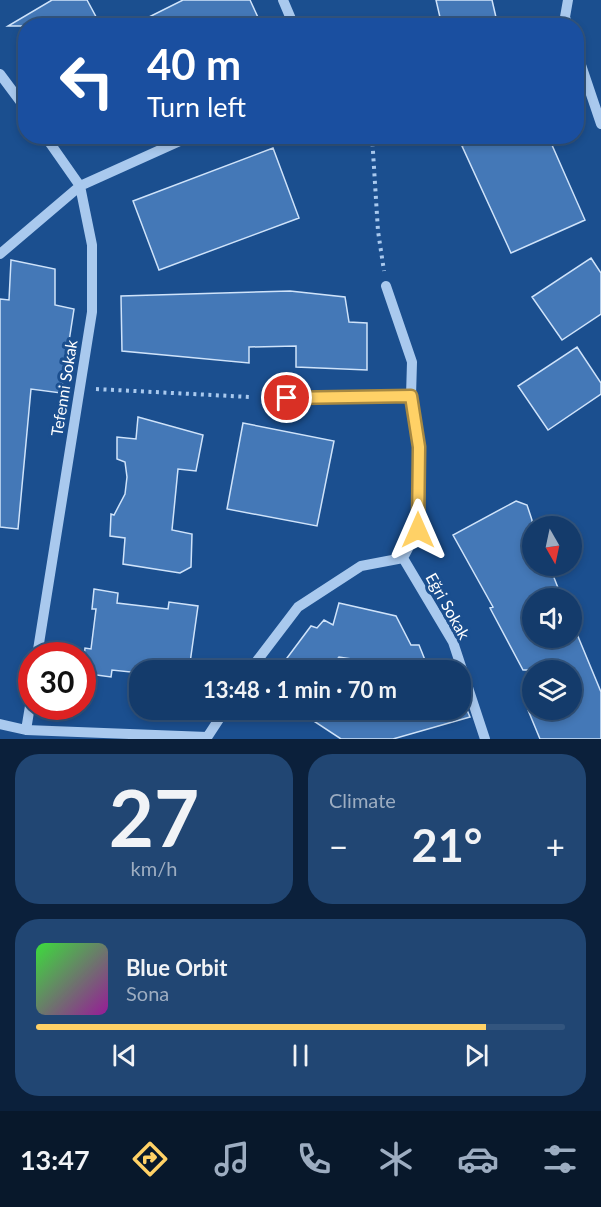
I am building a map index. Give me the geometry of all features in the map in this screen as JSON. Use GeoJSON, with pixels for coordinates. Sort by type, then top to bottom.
{"type":"FeatureCollection","features":[{"type":"Feature","properties":{"kind":"street"},"geometry":{"type":"LineString","coordinates":[[283,0],[291,18]]}},
{"type":"Feature","properties":{"kind":"street"},"geometry":{"type":"LineString","coordinates":[[565,18],[568,0]]}},
{"type":"Feature","properties":{"kind":"street"},"geometry":{"type":"LineString","coordinates":[[0,74],[18,99]]}},
{"type":"Feature","properties":{"kind":"street"},"geometry":{"type":"LineString","coordinates":[[584,74],[601,124]]}},
{"type":"Feature","properties":{"kind":"street","name":"Tefenni Sokak"},"geometry":{"type":"LineString","coordinates":[[39,642],[92,312],[92,245],[80,186],[51,144]]}},
{"type":"Feature","properties":{"kind":"street"},"geometry":{"type":"LineString","coordinates":[[0,254],[80,186],[173,144]]}},
{"type":"Feature","properties":{"kind":"street"},"geometry":{"type":"LineString","coordinates":[[258,660],[298,607],[361,566],[403,558],[418,530],[419,447],[411,396],[412,362],[386,286]]}},
{"type":"Feature","properties":{"kind":"street"},"geometry":{"type":"LineString","coordinates":[[266,398],[411,396]]}},
{"type":"Feature","properties":{"kind":"street","name":"Eğri Sokak"},"geometry":{"type":"LineString","coordinates":[[403,558],[453,642],[485,739]]}},
{"type":"Feature","properties":{"kind":"street"},"geometry":{"type":"LineString","coordinates":[[26,730],[28,720]]}},
{"type":"Feature","properties":{"kind":"street"},"geometry":{"type":"LineString","coordinates":[[0,724],[26,730],[207,738],[219,720]]}},
{"type":"Feature","properties":{"kind":"path"},"geometry":{"type":"LineString","coordinates":[[373,144],[378,231],[386,286]]}},
{"type":"Feature","properties":{"kind":"path"},"geometry":{"type":"LineString","coordinates":[[79,388],[266,398]]}},
{"type":"Feature","properties":{"kind":"building"},"geometry":{"type":"Polygon","coordinates":[[[52,0],[87,0],[97,18],[22,18],[52,0]]]}},
{"type":"Feature","properties":{"kind":"building"},"geometry":{"type":"Polygon","coordinates":[[[183,0],[250,0],[258,18],[147,18],[183,0]]]}},
{"type":"Feature","properties":{"kind":"building"},"geometry":{"type":"Polygon","coordinates":[[[436,0],[492,0],[496,18],[440,18],[436,0]]]}},
{"type":"Feature","properties":{"kind":"building"},"geometry":{"type":"Polygon","coordinates":[[[18,20],[18,26],[8,26],[18,20]]]}},
{"type":"Feature","properties":{"kind":"building"},"geometry":{"type":"Polygon","coordinates":[[[466,144],[552,144],[585,220],[511,253],[462,146],[466,144]]]}},
{"type":"Feature","properties":{"kind":"building"},"geometry":{"type":"Polygon","coordinates":[[[273,148],[299,218],[159,270],[133,201],[273,148]]]}},
{"type":"Feature","properties":{"kind":"building"},"geometry":{"type":"Polygon","coordinates":[[[591,258],[601,273],[601,314],[562,340],[532,297],[591,258]]]}},
{"type":"Feature","properties":{"kind":"building"},"geometry":{"type":"Polygon","coordinates":[[[11,260],[55,269],[55,305],[74,309],[61,393],[31,389],[18,529],[0,527],[0,299],[9,300],[11,260]]]}},
{"type":"Feature","properties":{"kind":"building"},"geometry":{"type":"Polygon","coordinates":[[[290,291],[345,297],[349,322],[367,323],[367,370],[296,367],[296,346],[249,347],[249,363],[122,351],[121,296],[290,291]]]}},
{"type":"Feature","properties":{"kind":"building"},"geometry":{"type":"Polygon","coordinates":[[[577,347],[601,383],[601,394],[548,430],[518,386],[577,347]]]}},
{"type":"Feature","properties":{"kind":"building"},"geometry":{"type":"Polygon","coordinates":[[[138,417],[203,435],[196,471],[178,469],[172,530],[192,534],[191,567],[180,573],[123,564],[125,538],[110,536],[111,514],[114,515],[125,494],[127,477],[125,462],[117,459],[117,437],[136,439],[138,417]]]}},
{"type":"Feature","properties":{"kind":"building"},"geometry":{"type":"Polygon","coordinates":[[[243,423],[334,441],[317,526],[227,509],[243,423]]]}},
{"type":"Feature","properties":{"kind":"building"},"geometry":{"type":"Polygon","coordinates":[[[516,501],[527,505],[531,516],[522,516],[522,576],[553,576],[558,588],[522,588],[522,648],[582,648],[582,646],[601,692],[601,739],[540,739],[532,720],[582,720],[582,660],[522,660],[522,668],[490,608],[493,607],[453,535],[516,501]]]}},
{"type":"Feature","properties":{"kind":"building"},"geometry":{"type":"Polygon","coordinates":[[[94,589],[118,593],[117,603],[168,609],[169,602],[198,606],[190,660],[129,660],[129,672],[112,670],[111,677],[96,675],[96,642],[92,642],[96,609],[92,609],[94,589]]]}},
{"type":"Feature","properties":{"kind":"building"},"geometry":{"type":"Polygon","coordinates":[[[339,603],[396,616],[411,645],[419,645],[425,660],[358,660],[339,657],[336,660],[286,660],[311,626],[317,628],[324,620],[333,625],[339,603]]]}},
{"type":"Feature","properties":{"kind":"building"},"geometry":{"type":"Polygon","coordinates":[[[312,720],[460,720],[393,739],[341,739],[312,720]]]}},
{"type":"Feature","properties":{"kind":"route"},"geometry":{"type":"LineString","coordinates":[[287,398],[411,396],[419,447],[418,530]]}}]}
